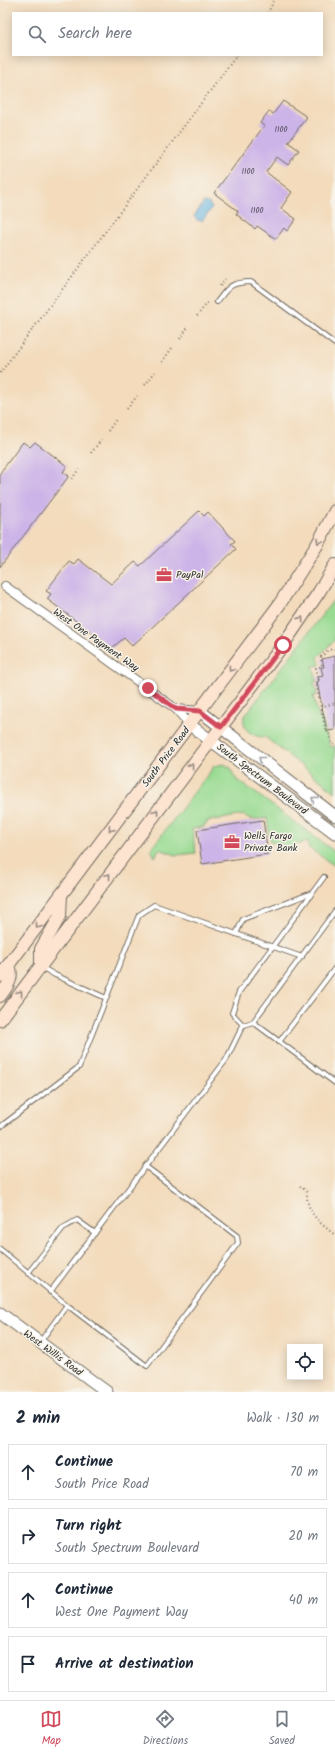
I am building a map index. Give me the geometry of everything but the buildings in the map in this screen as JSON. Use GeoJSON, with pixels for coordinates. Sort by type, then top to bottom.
{"type":"FeatureCollection","features":[{"type":"Feature","properties":{"kind":"main road","name":"South Price Road"},"geometry":{"type":"LineString","coordinates":[[0,976],[279,605],[317,545],[335,512]]}},
{"type":"Feature","properties":{"kind":"main road"},"geometry":{"type":"LineString","coordinates":[[0,1020],[305,614],[335,565]]}},
{"type":"Feature","properties":{"kind":"main road"},"geometry":{"type":"LineString","coordinates":[[41,966],[41,949],[60,916],[61,895]]}},
{"type":"Feature","properties":{"kind":"main road"},"geometry":{"type":"LineString","coordinates":[[0,996],[10,982],[12,975],[9,965]]}},
{"type":"Feature","properties":{"kind":"street","name":"West One Payment Way"},"geometry":{"type":"LineString","coordinates":[[5,586],[176,709],[190,725]]}},
{"type":"Feature","properties":{"kind":"street"},"geometry":{"type":"LineString","coordinates":[[176,709],[200,711]]}},
{"type":"Feature","properties":{"kind":"street","name":"South Spectrum Boulevard"},"geometry":{"type":"LineString","coordinates":[[200,711],[335,816]]}},
{"type":"Feature","properties":{"kind":"street","name":"South Spectrum Boulevard"},"geometry":{"type":"LineString","coordinates":[[190,725],[335,833]]}},
{"type":"Feature","properties":{"kind":"street","name":"West Willis Road"},"geometry":{"type":"LineString","coordinates":[[0,1314],[107,1392]]}},
{"type":"Feature","properties":{"kind":"lane"},"geometry":{"type":"LineString","coordinates":[[217,302],[228,288],[237,282],[251,282],[335,344]]}},
{"type":"Feature","properties":{"kind":"lane"},"geometry":{"type":"LineString","coordinates":[[243,1025],[232,1013],[239,992],[324,877]]}},
{"type":"Feature","properties":{"kind":"lane"},"geometry":{"type":"LineString","coordinates":[[236,934],[243,918],[312,893]]}},
{"type":"Feature","properties":{"kind":"lane"},"geometry":{"type":"LineString","coordinates":[[1,1124],[79,1067],[139,915],[154,905],[302,957]]}},
{"type":"Feature","properties":{"kind":"lane"},"geometry":{"type":"LineString","coordinates":[[50,1292],[226,1060],[243,1025],[253,1022],[335,911]]}},
{"type":"Feature","properties":{"kind":"lane"},"geometry":{"type":"LineString","coordinates":[[41,966],[54,975],[106,998]]}},
{"type":"Feature","properties":{"kind":"lane"},"geometry":{"type":"LineString","coordinates":[[279,1042],[335,968]]}},
{"type":"Feature","properties":{"kind":"lane"},"geometry":{"type":"LineString","coordinates":[[253,1022],[335,1083]]}},
{"type":"Feature","properties":{"kind":"lane"},"geometry":{"type":"LineString","coordinates":[[0,1249],[50,1292],[147,1366],[238,1243],[237,1236],[145,1166]]}},
{"type":"Feature","properties":{"kind":"lane"},"geometry":{"type":"LineString","coordinates":[[28,1273],[63,1228],[77,1220],[95,1233]]}},
{"type":"Feature","properties":{"kind":"lane"},"geometry":{"type":"LineString","coordinates":[[40,1343],[67,1305]]}},
{"type":"Feature","properties":{"kind":"path"},"geometry":{"type":"LineString","coordinates":[[268,12],[274,0]]}},
{"type":"Feature","properties":{"kind":"path"},"geometry":{"type":"LineString","coordinates":[[0,373],[236,56]]}},
{"type":"Feature","properties":{"kind":"path"},"geometry":{"type":"LineString","coordinates":[[197,316],[208,302]]}},
{"type":"Feature","properties":{"kind":"path"},"geometry":{"type":"LineString","coordinates":[[180,339],[190,326]]}},
{"type":"Feature","properties":{"kind":"path"},"geometry":{"type":"LineString","coordinates":[[162,362],[172,348]]}},
{"type":"Feature","properties":{"kind":"path"},"geometry":{"type":"LineString","coordinates":[[145,385],[155,372]]}},
{"type":"Feature","properties":{"kind":"path"},"geometry":{"type":"LineString","coordinates":[[127,409],[137,396]]}},
{"type":"Feature","properties":{"kind":"path"},"geometry":{"type":"LineString","coordinates":[[108,431],[118,418]]}},
{"type":"Feature","properties":{"kind":"path"},"geometry":{"type":"LineString","coordinates":[[91,453],[101,440]]}},
{"type":"Feature","properties":{"kind":"path"},"geometry":{"type":"LineString","coordinates":[[72,479],[79,469]]}},
{"type":"Feature","properties":{"kind":"path"},"geometry":{"type":"LineString","coordinates":[[335,649],[328,650],[321,657],[322,666],[316,668],[319,681],[316,683],[326,732],[329,732],[332,744],[335,744]]}},
{"type":"Feature","properties":{"kind":"path"},"geometry":{"type":"LineString","coordinates":[[321,707],[335,704]]}},
{"type":"Feature","properties":{"kind":"path"},"geometry":{"type":"LineString","coordinates":[[300,1186],[307,1192],[307,1200],[317,1221],[335,1235]]}},
{"type":"Feature","properties":{"kind":"green space"},"geometry":{"type":"Polygon","coordinates":[[[335,598],[335,640],[318,657],[320,665],[313,666],[317,681],[314,682],[317,695],[313,696],[319,718],[322,718],[330,747],[335,746],[335,792],[265,737],[256,736],[249,732],[245,726],[244,717],[335,598]]]}},
{"type":"Feature","properties":{"kind":"green space"},"geometry":{"type":"Polygon","coordinates":[[[224,764],[231,768],[234,777],[335,852],[335,866],[309,848],[307,841],[300,844],[298,843],[292,849],[270,841],[267,818],[250,820],[250,818],[246,818],[245,815],[207,821],[207,824],[204,824],[204,827],[192,829],[196,853],[176,855],[159,849],[155,857],[151,849],[214,766],[224,764]]]}},
{"type":"Feature","properties":{"kind":"water"},"geometry":{"type":"Polygon","coordinates":[[[204,202],[209,203],[212,208],[202,221],[197,220],[194,216],[204,202]]]}},
{"type":"Feature","properties":{"kind":"place","name":"PayPal"},"geometry":{"type":"Point","coordinates":[164,575]}},
{"type":"Feature","properties":{"kind":"place","name":"Wells Fargo Private Bank"},"geometry":{"type":"Point","coordinates":[232,842]}},
{"type":"Feature","properties":{"kind":"route"},"geometry":{"type":"LineString","coordinates":[[148,688],[176,709],[200,711],[221,727],[283,645]]}}]}
